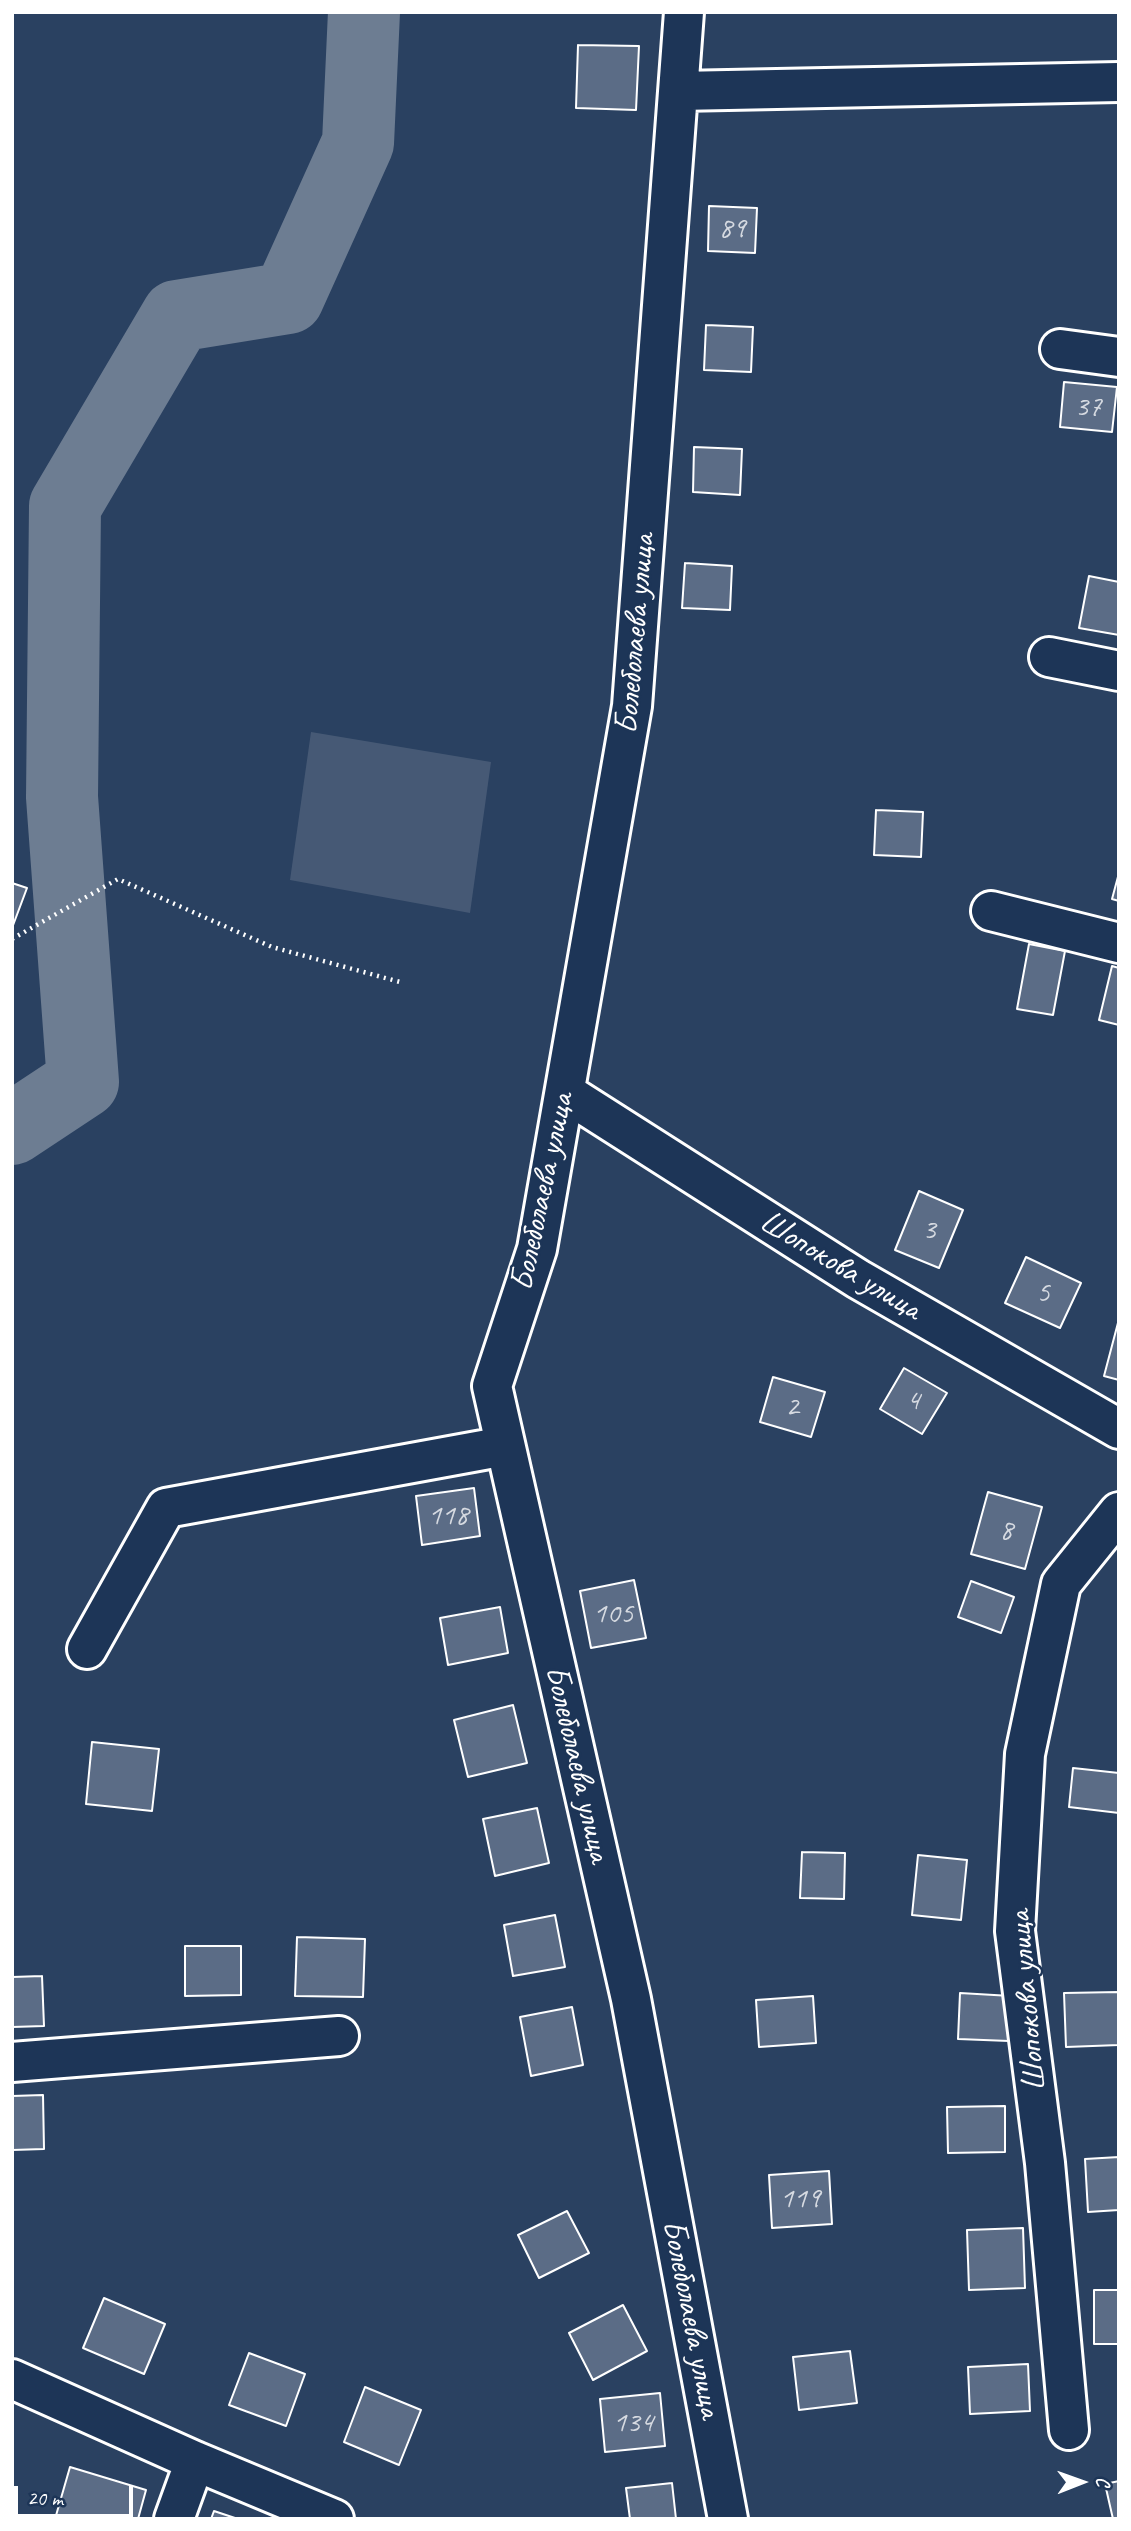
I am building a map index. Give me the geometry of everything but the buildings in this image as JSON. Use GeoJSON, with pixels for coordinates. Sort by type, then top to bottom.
{"type":"FeatureCollection","features":[{"type":"Feature","properties":{"kind":"street","name":"Болеболаева улица"},"geometry":{"type":"LineString","coordinates":[[684,12],[632,706],[537,1249],[492,1386],[631,1999],[729,2519]]}},
{"type":"Feature","properties":{"kind":"street"},"geometry":{"type":"LineString","coordinates":[[679,91],[1119,82]]}},
{"type":"Feature","properties":{"kind":"street"},"geometry":{"type":"LineString","coordinates":[[1060,349],[1119,357]]}},
{"type":"Feature","properties":{"kind":"street"},"geometry":{"type":"LineString","coordinates":[[1049,657],[1119,671]]}},
{"type":"Feature","properties":{"kind":"street"},"geometry":{"type":"LineString","coordinates":[[991,911],[1119,943]]}},
{"type":"Feature","properties":{"kind":"street","name":"Шопокова улица"},"geometry":{"type":"LineString","coordinates":[[566,1093],[858,1279],[1119,1429]]}},
{"type":"Feature","properties":{"kind":"street"},"geometry":{"type":"LineString","coordinates":[[87,1649],[166,1508],[505,1446]]}},
{"type":"Feature","properties":{"kind":"street","name":"Шопокова улица"},"geometry":{"type":"LineString","coordinates":[[1069,2430],[1045,2163],[1016,1931],[1023,1781],[1025,1754],[1061,1584],[1119,1512]]}},
{"type":"Feature","properties":{"kind":"street"},"geometry":{"type":"LineString","coordinates":[[12,2062],[339,2036]]}},
{"type":"Feature","properties":{"kind":"street"},"geometry":{"type":"LineString","coordinates":[[12,2379],[195,2461],[334,2519]]}},
{"type":"Feature","properties":{"kind":"street"},"geometry":{"type":"LineString","coordinates":[[174,2519],[195,2461]]}},
{"type":"Feature","properties":{"kind":"path"},"geometry":{"type":"LineString","coordinates":[[12,939],[118,880],[272,947],[400,982]]}},
{"type":"Feature","properties":{"kind":"shaded area"},"geometry":{"type":"Polygon","coordinates":[[[311,732],[491,762],[470,913],[290,880],[311,732]]]}},
{"type":"Feature","properties":{"kind":"waterway"},"geometry":{"type":"LineString","coordinates":[[12,1129],[83,1082],[62,797],[65,506],[177,316],[288,298],[358,143],[364,12]]}}]}
